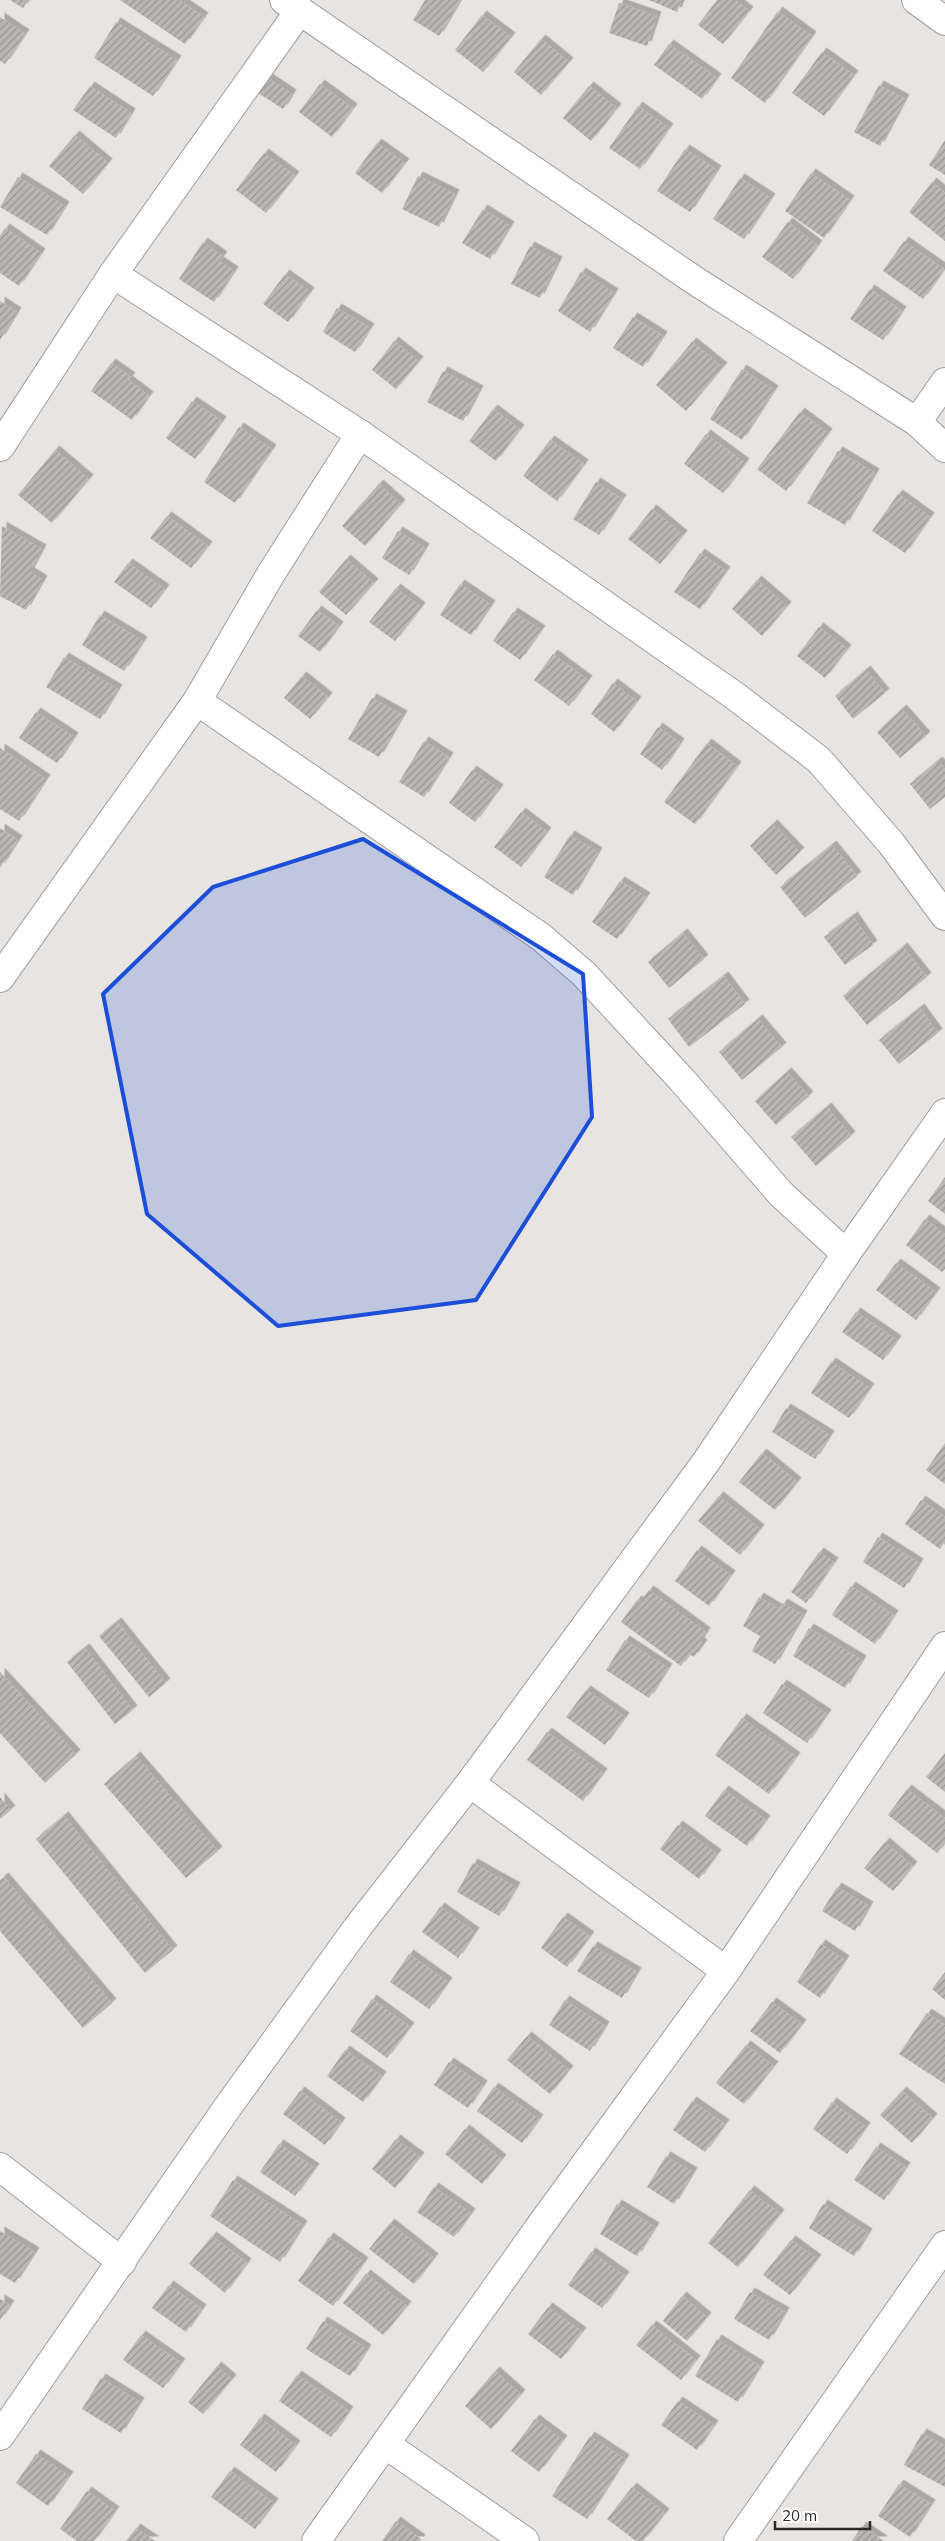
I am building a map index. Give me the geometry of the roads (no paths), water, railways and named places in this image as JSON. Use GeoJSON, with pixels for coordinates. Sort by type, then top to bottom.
{"type":"FeatureCollection","features":[{"type":"Feature","properties":{"kind":"street"},"geometry":{"type":"LineString","coordinates":[[916,0],[945,21]]}},
{"type":"Feature","properties":{"kind":"street"},"geometry":{"type":"LineString","coordinates":[[0,447],[112,274],[292,5],[694,280],[917,422],[945,448]]}},
{"type":"Feature","properties":{"kind":"street"},"geometry":{"type":"LineString","coordinates":[[112,274],[360,434],[735,696],[819,760],[891,843],[945,916]]}},
{"type":"Feature","properties":{"kind":"street"},"geometry":{"type":"LineString","coordinates":[[917,422],[945,382]]}},
{"type":"Feature","properties":{"kind":"street"},"geometry":{"type":"LineString","coordinates":[[0,978],[197,701],[272,572],[360,434]]}},
{"type":"Feature","properties":{"kind":"street"},"geometry":{"type":"LineString","coordinates":[[197,701],[541,937],[584,974],[682,1080],[781,1194],[846,1254]]}},
{"type":"Feature","properties":{"kind":"street"},"geometry":{"type":"LineString","coordinates":[[0,2436],[227,2108],[357,1928],[470,1783],[706,1462],[846,1254],[944,1116]]}},
{"type":"Feature","properties":{"kind":"street"},"geometry":{"type":"LineString","coordinates":[[316,2541],[543,2222],[726,1971],[945,1646]]}},
{"type":"Feature","properties":{"kind":"street"},"geometry":{"type":"LineString","coordinates":[[470,1783],[726,1971]]}},
{"type":"Feature","properties":{"kind":"street"},"geometry":{"type":"LineString","coordinates":[[0,2167],[122,2262]]}},
{"type":"Feature","properties":{"kind":"street"},"geometry":{"type":"LineString","coordinates":[[738,2541],[945,2245]]}},
{"type":"Feature","properties":{"kind":"street"},"geometry":{"type":"LineString","coordinates":[[385,2444],[525,2541]]}}]}
